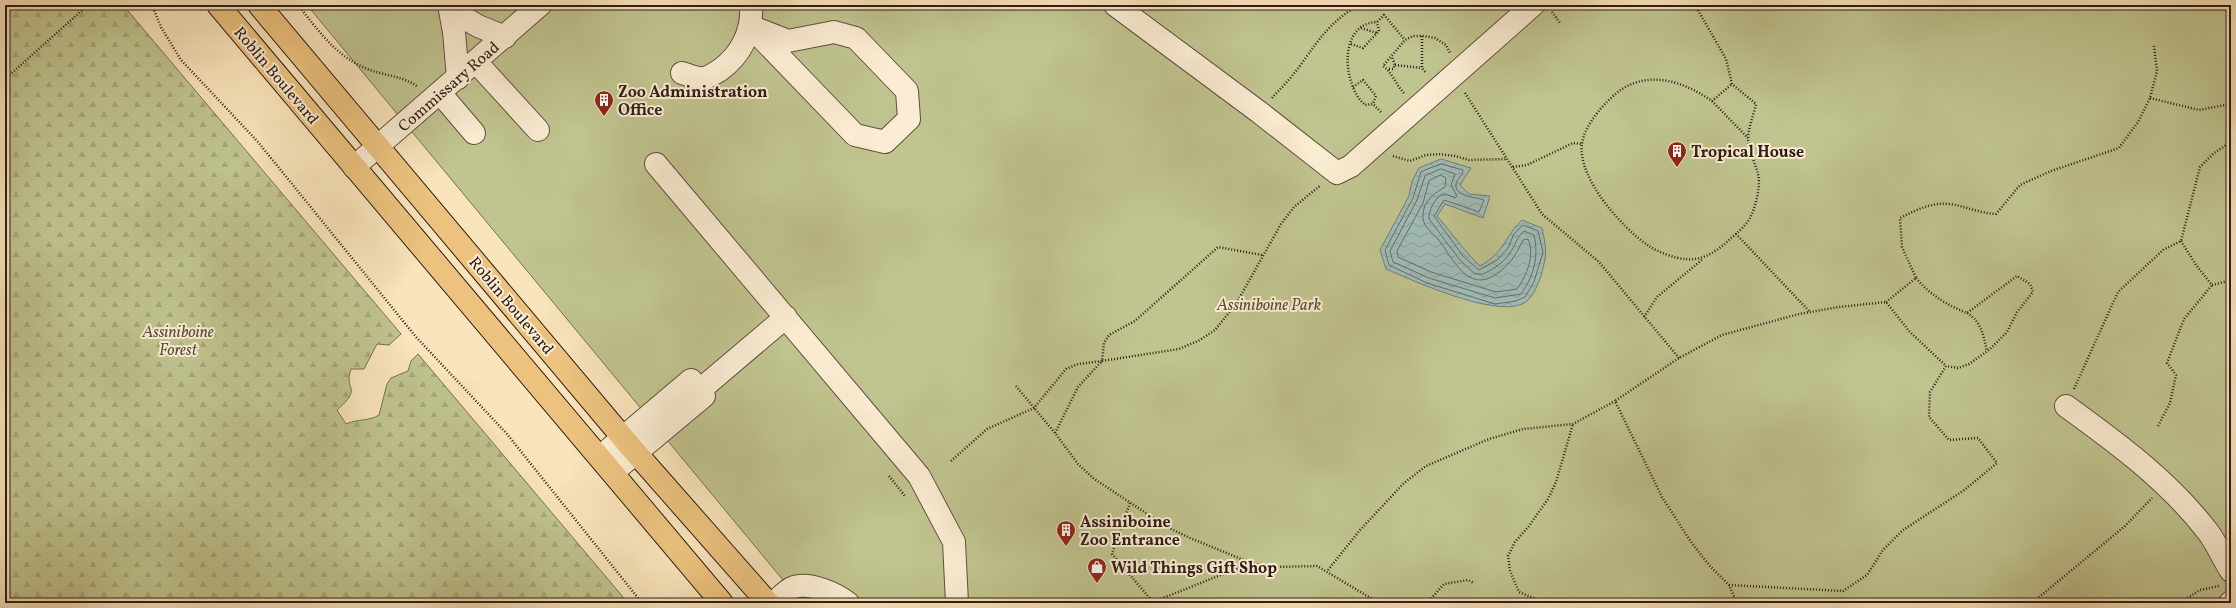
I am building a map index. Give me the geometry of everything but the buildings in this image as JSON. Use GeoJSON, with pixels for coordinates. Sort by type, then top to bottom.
{"type":"FeatureCollection","features":[{"type":"Feature","properties":{"kind":"main road","name":"Roblin Boulevard"},"geometry":{"type":"LineString","coordinates":[[218,5],[607,464],[722,603]]}},
{"type":"Feature","properties":{"kind":"main road","name":"Roblin Boulevard"},"geometry":{"type":"LineString","coordinates":[[259,5],[629,445],[768,603]]}},
{"type":"Feature","properties":{"kind":"street","name":"Commissary Road"},"geometry":{"type":"LineString","coordinates":[[354,166],[458,78],[540,5]]}},
{"type":"Feature","properties":{"kind":"street"},"geometry":{"type":"LineString","coordinates":[[1115,5],[1260,112],[1337,173],[1351,166],[1451,78],[1542,8]]}},
{"type":"Feature","properties":{"kind":"street"},"geometry":{"type":"LineString","coordinates":[[450,7],[478,26],[504,37]]}},
{"type":"Feature","properties":{"kind":"street"},"geometry":{"type":"LineString","coordinates":[[450,7],[458,78]]}},
{"type":"Feature","properties":{"kind":"street"},"geometry":{"type":"LineString","coordinates":[[750,16],[788,41],[834,32],[856,38],[907,91],[909,119],[885,142],[855,135],[750,16]]}},
{"type":"Feature","properties":{"kind":"street"},"geometry":{"type":"LineString","coordinates":[[682,73],[703,78],[713,75],[736,56],[745,42],[750,16]]}},
{"type":"Feature","properties":{"kind":"street"},"geometry":{"type":"LineString","coordinates":[[476,62],[538,130]]}},
{"type":"Feature","properties":{"kind":"street"},"geometry":{"type":"LineString","coordinates":[[436,96],[474,133]]}},
{"type":"Feature","properties":{"kind":"street"},"geometry":{"type":"LineString","coordinates":[[656,164],[919,476],[954,542],[957,603]]}},
{"type":"Feature","properties":{"kind":"street"},"geometry":{"type":"LineString","coordinates":[[607,464],[786,317]]}},
{"type":"Feature","properties":{"kind":"street"},"geometry":{"type":"LineString","coordinates":[[2066,406],[2130,452],[2165,485],[2208,532],[2229,590]]}},
{"type":"Feature","properties":{"kind":"street"},"geometry":{"type":"LineString","coordinates":[[774,603],[794,587],[808,586],[828,592],[848,603]]}},
{"type":"Feature","properties":{"kind":"path"},"geometry":{"type":"LineString","coordinates":[[5,79],[88,5]]}},
{"type":"Feature","properties":{"kind":"path"},"geometry":{"type":"LineString","coordinates":[[152,5],[161,27],[181,60],[258,142],[416,337],[507,434],[642,603]]}},
{"type":"Feature","properties":{"kind":"path"},"geometry":{"type":"LineString","coordinates":[[298,5],[333,48],[365,68],[402,78],[436,96]]}},
{"type":"Feature","properties":{"kind":"path"},"geometry":{"type":"LineString","coordinates":[[1260,112],[1294,74],[1317,40],[1333,22],[1360,5]]}},
{"type":"Feature","properties":{"kind":"path"},"geometry":{"type":"LineString","coordinates":[[1644,317],[1657,297],[1704,258],[1722,247],[1736,234],[1751,217],[1758,195],[1758,176],[1748,138],[1756,104],[1732,84],[1726,59],[1695,5]]}},
{"type":"Feature","properties":{"kind":"path"},"geometry":{"type":"LineString","coordinates":[[1542,8],[1560,23]]}},
{"type":"Feature","properties":{"kind":"path"},"geometry":{"type":"LineString","coordinates":[[1387,107],[1382,112],[1373,104],[1365,105],[1356,97],[1346,66],[1351,44],[1361,28],[1369,22],[1377,22],[1384,15],[1406,40]]}},
{"type":"Feature","properties":{"kind":"path"},"geometry":{"type":"LineString","coordinates":[[1351,44],[1363,48],[1379,30],[1377,22]]}},
{"type":"Feature","properties":{"kind":"path"},"geometry":{"type":"LineString","coordinates":[[1361,28],[1376,33]]}},
{"type":"Feature","properties":{"kind":"path"},"geometry":{"type":"LineString","coordinates":[[1422,36],[1422,68]]}},
{"type":"Feature","properties":{"kind":"path"},"geometry":{"type":"LineString","coordinates":[[1421,105],[1402,92],[1392,78],[1389,69],[1383,66],[1406,40],[1422,36],[1435,38],[1446,45],[1451,78],[1508,159],[1542,214],[1599,262],[1679,358]]}},
{"type":"Feature","properties":{"kind":"path"},"geometry":{"type":"LineString","coordinates":[[1987,351],[1977,319],[1929,292],[1916,278],[1902,247],[1900,218],[1920,207],[1950,204],[1980,213],[1996,214],[2020,185],[2051,171],[2119,148],[2138,122],[2150,98],[2157,71],[2154,46]]}},
{"type":"Feature","properties":{"kind":"path"},"geometry":{"type":"LineString","coordinates":[[1391,57],[1395,65]]}},
{"type":"Feature","properties":{"kind":"path"},"geometry":{"type":"LineString","coordinates":[[1395,65],[1422,68],[1451,78]]}},
{"type":"Feature","properties":{"kind":"path"},"geometry":{"type":"LineString","coordinates":[[1389,69],[1393,69],[1395,65]]}},
{"type":"Feature","properties":{"kind":"path"},"geometry":{"type":"LineString","coordinates":[[1704,258],[1686,259],[1650,247],[1637,237],[1596,192],[1584,167],[1582,144],[1597,113],[1606,102],[1628,86],[1639,81],[1651,79],[1671,82],[1695,90],[1712,101],[1748,138]]}},
{"type":"Feature","properties":{"kind":"path"},"geometry":{"type":"LineString","coordinates":[[1353,87],[1363,80],[1376,96],[1373,104]]}},
{"type":"Feature","properties":{"kind":"path"},"geometry":{"type":"LineString","coordinates":[[1712,101],[1732,84]]}},
{"type":"Feature","properties":{"kind":"path"},"geometry":{"type":"LineString","coordinates":[[1397,97],[1402,92]]}},
{"type":"Feature","properties":{"kind":"path"},"geometry":{"type":"LineString","coordinates":[[2150,98],[2199,110],[2231,104]]}},
{"type":"Feature","properties":{"kind":"path"},"geometry":{"type":"LineString","coordinates":[[2212,285],[2196,265],[2181,241],[2200,167],[2214,153],[2231,142]]}},
{"type":"Feature","properties":{"kind":"path"},"geometry":{"type":"LineString","coordinates":[[1513,167],[1526,165],[1573,143],[1582,144]]}},
{"type":"Feature","properties":{"kind":"path"},"geometry":{"type":"LineString","coordinates":[[1376,144],[1391,155],[1410,161],[1426,155],[1439,154],[1456,156],[1469,160],[1508,159]]}},
{"type":"Feature","properties":{"kind":"path"},"geometry":{"type":"LineString","coordinates":[[951,460],[987,429],[1034,408],[1066,369],[1078,364],[1179,349],[1200,340],[1215,330],[1227,318],[1236,304],[1262,255],[1294,207],[1337,173]]}},
{"type":"Feature","properties":{"kind":"path"},"geometry":{"type":"LineString","coordinates":[[1736,234],[1810,312]]}},
{"type":"Feature","properties":{"kind":"path"},"geometry":{"type":"LineString","coordinates":[[2066,406],[2118,292],[2163,250],[2181,241]]}},
{"type":"Feature","properties":{"kind":"path"},"geometry":{"type":"LineString","coordinates":[[1055,433],[1078,387],[1102,361],[1104,343],[1109,335],[1135,321],[1218,247],[1262,255]]}},
{"type":"Feature","properties":{"kind":"path"},"geometry":{"type":"LineString","coordinates":[[1886,302],[1909,331],[1946,366],[1958,368],[1969,364],[1987,351],[2007,332],[2017,312],[2033,292],[2030,284],[2017,276],[1967,313]]}},
{"type":"Feature","properties":{"kind":"path"},"geometry":{"type":"LineString","coordinates":[[1328,570],[1360,530],[1404,483],[1426,466],[1489,439],[1523,428],[1573,424],[1615,401],[1679,358],[1722,335],[1810,312],[1886,302],[1916,278]]}},
{"type":"Feature","properties":{"kind":"path"},"geometry":{"type":"LineString","coordinates":[[2158,426],[2170,403],[2176,375],[2167,363],[2184,319],[2212,285],[2231,280]]}},
{"type":"Feature","properties":{"kind":"path"},"geometry":{"type":"LineString","coordinates":[[1729,585],[1843,591],[1867,575],[1887,545],[1903,530],[1963,491],[1998,463],[1978,438],[1949,440],[1929,417],[1930,392],[1946,366]]}},
{"type":"Feature","properties":{"kind":"path"},"geometry":{"type":"LineString","coordinates":[[1016,386],[1055,433],[1078,464],[1093,478],[1167,527],[1251,563],[1274,567],[1317,566],[1328,570],[1379,603]]}},
{"type":"Feature","properties":{"kind":"path"},"geometry":{"type":"LineString","coordinates":[[1615,401],[1649,475],[1674,517],[1709,565],[1729,585],[1737,603]]}},
{"type":"Feature","properties":{"kind":"path"},"geometry":{"type":"LineString","coordinates":[[1545,603],[1519,592],[1510,571],[1508,556],[1514,542],[1529,526],[1548,499],[1556,482],[1573,424]]}},
{"type":"Feature","properties":{"kind":"path"},"geometry":{"type":"LineString","coordinates":[[2032,603],[2124,526],[2165,485]]}},
{"type":"Feature","properties":{"kind":"path"},"geometry":{"type":"LineString","coordinates":[[1130,503],[1112,554],[1153,602],[1251,563]]}},
{"type":"Feature","properties":{"kind":"path"},"geometry":{"type":"LineString","coordinates":[[1427,603],[1444,584],[1468,580],[1474,583]]}},
{"type":"Feature","properties":{"kind":"path"},"geometry":{"type":"LineString","coordinates":[[2180,603],[2200,590],[2229,590]]}},
{"type":"Feature","properties":{"kind":"green space","name":"Assiniboine Forest"},"geometry":{"type":"Polygon","coordinates":[[[5,5],[123,5],[401,334],[389,345],[377,344],[364,369],[351,369],[349,382],[351,393],[337,410],[346,424],[379,415],[387,384],[391,378],[408,371],[411,361],[418,354],[628,603],[5,603],[5,5]]]}},
{"type":"Feature","properties":{"kind":"green space","name":"Assiniboine Park"},"geometry":{"type":"Polygon","coordinates":[[[307,5],[2231,5],[2231,603],[802,603],[307,5]]]}},
{"type":"Feature","properties":{"kind":"water"},"geometry":{"type":"Polygon","coordinates":[[[1441,159],[1471,168],[1460,185],[1469,194],[1490,196],[1483,218],[1445,204],[1437,216],[1480,266],[1500,250],[1511,232],[1522,220],[1542,228],[1546,252],[1541,276],[1537,286],[1528,300],[1516,306],[1500,306],[1480,303],[1436,290],[1386,269],[1380,250],[1409,196],[1412,181],[1419,168],[1441,159]]]}},
{"type":"Feature","properties":{"kind":"place","name":"Zoo Administration Office"},"geometry":{"type":"Point","coordinates":[604,117]}},
{"type":"Feature","properties":{"kind":"place","name":"Tropical House"},"geometry":{"type":"Point","coordinates":[1677,168]}},
{"type":"Feature","properties":{"kind":"place","name":"Assiniboine Zoo Entrance"},"geometry":{"type":"Point","coordinates":[1066,547]}},
{"type":"Feature","properties":{"kind":"place","name":"Wild Things Gift Shop"},"geometry":{"type":"Point","coordinates":[1097,584]}}]}
